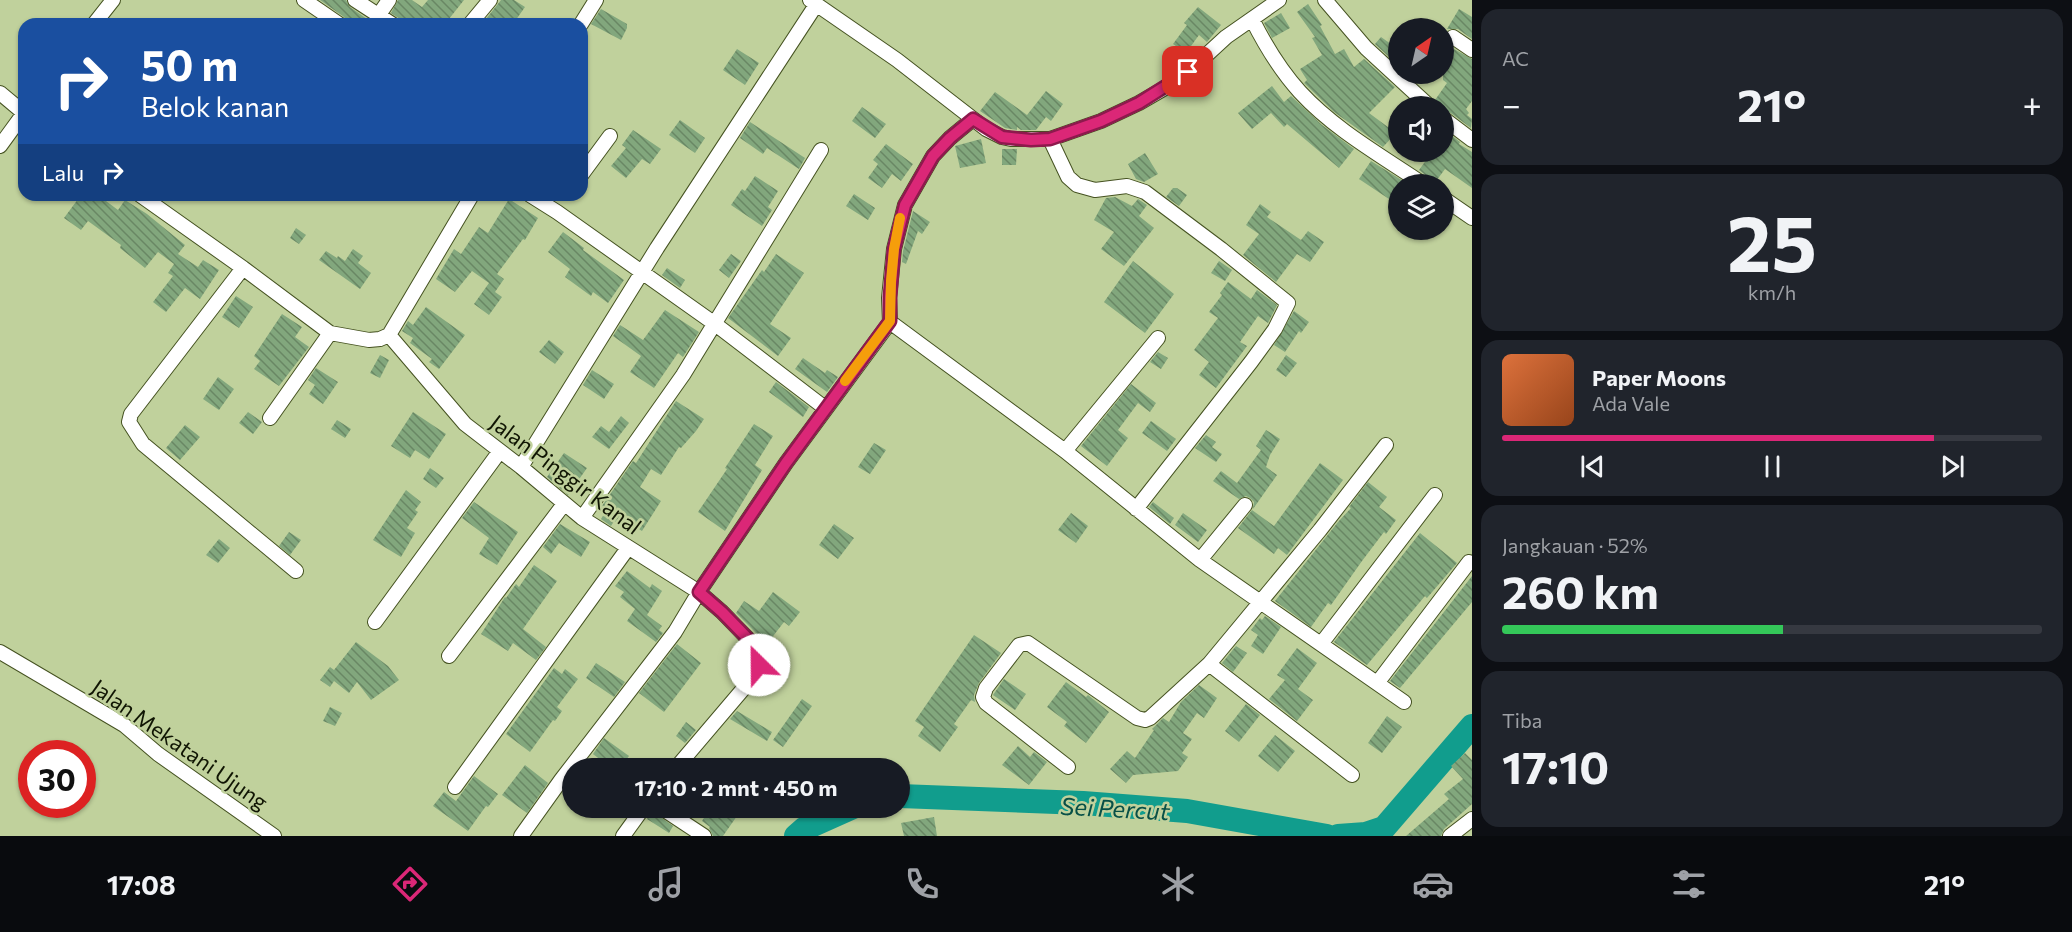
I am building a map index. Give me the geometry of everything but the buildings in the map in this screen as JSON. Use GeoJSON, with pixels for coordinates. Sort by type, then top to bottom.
{"type":"FeatureCollection","features":[{"type":"Feature","properties":{"kind":"street"},"geometry":{"type":"LineString","coordinates":[[99,18],[113,0]]}},
{"type":"Feature","properties":{"kind":"street"},"geometry":{"type":"LineString","coordinates":[[304,0],[330,18]]}},
{"type":"Feature","properties":{"kind":"street"},"geometry":{"type":"LineString","coordinates":[[355,0],[382,18]]}},
{"type":"Feature","properties":{"kind":"street"},"geometry":{"type":"LineString","coordinates":[[378,16],[389,0]]}},
{"type":"Feature","properties":{"kind":"street"},"geometry":{"type":"LineString","coordinates":[[475,18],[490,0]]}},
{"type":"Feature","properties":{"kind":"street"},"geometry":{"type":"LineString","coordinates":[[585,18],[596,0]]}},
{"type":"Feature","properties":{"kind":"street"},"geometry":{"type":"LineString","coordinates":[[522,467],[641,273],[813,2],[897,60],[973,119],[1002,137],[1031,140],[1050,139],[1101,121],[1170,85],[1188,72],[1226,37],[1280,0]]}},
{"type":"Feature","properties":{"kind":"street"},"geometry":{"type":"LineString","coordinates":[[1325,0],[1366,48],[1418,96]]}},
{"type":"Feature","properties":{"kind":"street"},"geometry":{"type":"LineString","coordinates":[[1252,19],[1276,62],[1302,94],[1336,124],[1409,174]]}},
{"type":"Feature","properties":{"kind":"street"},"geometry":{"type":"LineString","coordinates":[[1454,38],[1472,50]]}},
{"type":"Feature","properties":{"kind":"street"},"geometry":{"type":"LineString","coordinates":[[0,93],[18,108]]}},
{"type":"Feature","properties":{"kind":"street"},"geometry":{"type":"LineString","coordinates":[[521,836],[561,780],[669,640],[699,592],[825,408],[890,321],[894,249],[905,205],[933,156],[973,119]]}},
{"type":"Feature","properties":{"kind":"street"},"geometry":{"type":"LineString","coordinates":[[0,146],[18,121]]}},
{"type":"Feature","properties":{"kind":"street"},"geometry":{"type":"LineString","coordinates":[[1454,126],[1472,140]]}},
{"type":"Feature","properties":{"kind":"street"},"geometry":{"type":"LineString","coordinates":[[588,165],[609,135]]}},
{"type":"Feature","properties":{"kind":"street"},"geometry":{"type":"LineString","coordinates":[[1050,139],[1068,177],[1077,185],[1084,189],[1095,190],[1132,187],[1145,192],[1288,303],[1279,321],[1251,362],[1136,509]]}},
{"type":"Feature","properties":{"kind":"street"},"geometry":{"type":"LineString","coordinates":[[582,518],[683,375],[821,150]]}},
{"type":"Feature","properties":{"kind":"street"},"geometry":{"type":"LineString","coordinates":[[148,201],[330,333],[369,340],[389,335],[468,201]]}},
{"type":"Feature","properties":{"kind":"street"},"geometry":{"type":"LineString","coordinates":[[540,201],[715,324],[825,408]]}},
{"type":"Feature","properties":{"kind":"street"},"geometry":{"type":"LineString","coordinates":[[1454,206],[1472,218]]}},
{"type":"Feature","properties":{"kind":"street"},"geometry":{"type":"LineString","coordinates":[[243,268],[131,414],[129,422],[144,444],[297,571]]}},
{"type":"Feature","properties":{"kind":"street"},"geometry":{"type":"LineString","coordinates":[[890,321],[1065,451],[1200,560],[1404,702]]}},
{"type":"Feature","properties":{"kind":"street"},"geometry":{"type":"LineString","coordinates":[[270,418],[330,333]]}},
{"type":"Feature","properties":{"kind":"street","name":"Jalan Pinggir Kanal"},"geometry":{"type":"LineString","coordinates":[[389,335],[465,424],[522,467],[582,518],[699,592],[755,646],[758,651],[759,665],[750,681],[685,758]]}},
{"type":"Feature","properties":{"kind":"street"},"geometry":{"type":"LineString","coordinates":[[1065,451],[1158,338]]}},
{"type":"Feature","properties":{"kind":"street"},"geometry":{"type":"LineString","coordinates":[[1068,766],[986,703],[983,697],[986,688],[1022,643],[1028,643],[1137,718],[1145,720],[1209,664],[1386,445]]}},
{"type":"Feature","properties":{"kind":"street"},"geometry":{"type":"LineString","coordinates":[[375,622],[500,451]]}},
{"type":"Feature","properties":{"kind":"street"},"geometry":{"type":"LineString","coordinates":[[1321,644],[1435,495]]}},
{"type":"Feature","properties":{"kind":"street"},"geometry":{"type":"LineString","coordinates":[[449,656],[564,504]]}},
{"type":"Feature","properties":{"kind":"street"},"geometry":{"type":"LineString","coordinates":[[1200,560],[1245,505]]}},
{"type":"Feature","properties":{"kind":"street"},"geometry":{"type":"LineString","coordinates":[[455,788],[627,548]]}},
{"type":"Feature","properties":{"kind":"street"},"geometry":{"type":"LineString","coordinates":[[1378,682],[1469,562]]}},
{"type":"Feature","properties":{"kind":"street","name":"Jalan Mekatani Ujung"},"geometry":{"type":"LineString","coordinates":[[0,652],[124,725],[158,754],[274,836]]}},
{"type":"Feature","properties":{"kind":"street"},"geometry":{"type":"LineString","coordinates":[[1209,664],[1352,775]]}},
{"type":"Feature","properties":{"kind":"street"},"geometry":{"type":"LineString","coordinates":[[623,836],[636,818]]}},
{"type":"Feature","properties":{"kind":"street"},"geometry":{"type":"LineString","coordinates":[[677,818],[704,836]]}},
{"type":"Feature","properties":{"kind":"street"},"geometry":{"type":"LineString","coordinates":[[1450,836],[1472,819]]}},
{"type":"Feature","properties":{"kind":"waterway","name":"Sei Percut"},"geometry":{"type":"LineString","coordinates":[[1338,836],[1366,834],[1384,828],[1472,726]]}},
{"type":"Feature","properties":{"kind":"waterway","name":"Sei Percut"},"geometry":{"type":"LineString","coordinates":[[910,796],[1083,803],[1187,811],[1327,836]]}},
{"type":"Feature","properties":{"kind":"waterway","name":"Sei Percut"},"geometry":{"type":"LineString","coordinates":[[796,836],[804,829],[828,818]]}},
{"type":"Feature","properties":{"kind":"slow traffic"},"geometry":{"type":"LineString","coordinates":[[845,381],[890,321],[894,249],[900,218]]}},
{"type":"Feature","properties":{"kind":"route"},"geometry":{"type":"LineString","coordinates":[[759,665],[758,651],[755,646],[699,592],[786,463],[890,321],[894,249],[901,216],[910,195],[933,156],[973,119],[1002,137],[1050,139],[1101,121],[1139,103],[1188,72]]}}]}
